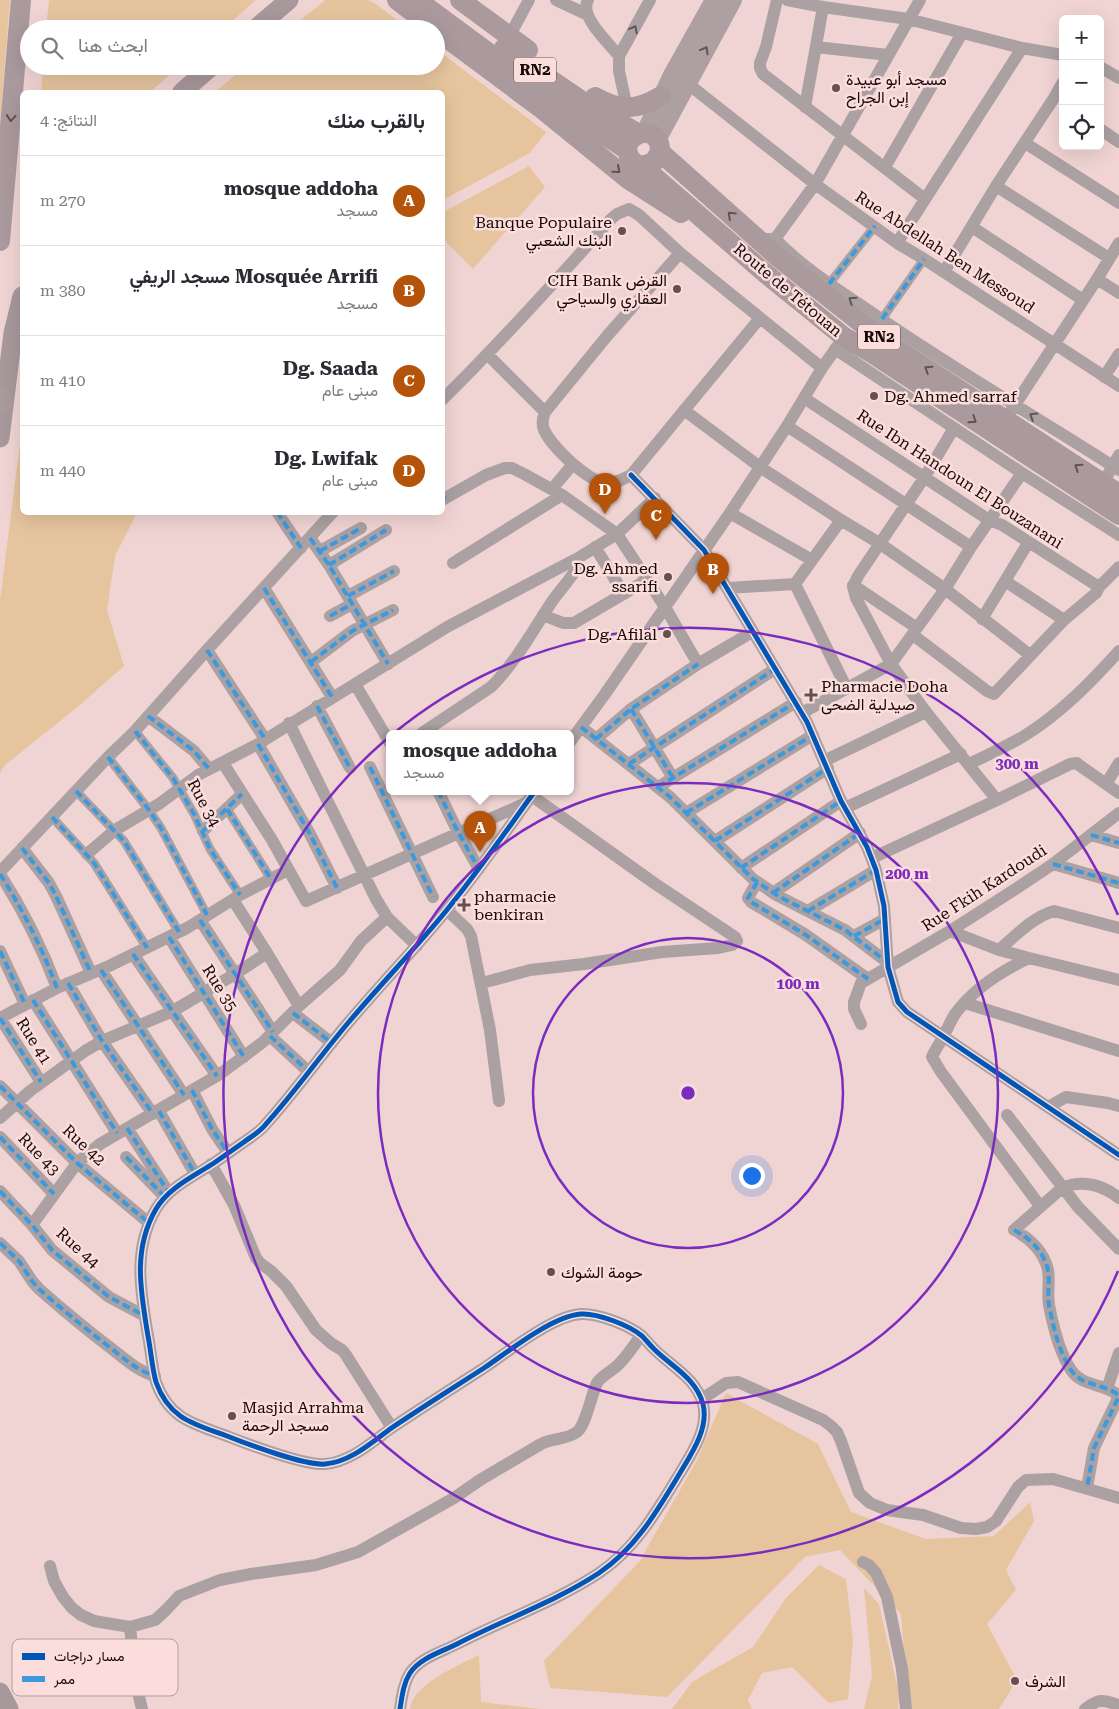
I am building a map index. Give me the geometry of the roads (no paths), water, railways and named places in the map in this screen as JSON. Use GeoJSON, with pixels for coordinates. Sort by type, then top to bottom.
{"type":"FeatureCollection","features":[{"type":"Feature","properties":{"kind":"highway"},"geometry":{"type":"LineString","coordinates":[[0,241],[21,0]]}},
{"type":"Feature","properties":{"kind":"highway"},"geometry":{"type":"LineString","coordinates":[[398,0],[424,20]]}},
{"type":"Feature","properties":{"kind":"highway","name":"Route de Tétouan"},"geometry":{"type":"LineString","coordinates":[[417,0],[444,20]]}},
{"type":"Feature","properties":{"kind":"highway","name":"Route de Tétouan"},"geometry":{"type":"LineString","coordinates":[[438,0],[468,24],[645,142],[766,239],[806,281],[880,338],[1011,412],[1111,489]]}},
{"type":"Feature","properties":{"kind":"highway"},"geometry":{"type":"LineString","coordinates":[[460,0],[563,77],[607,103],[627,108],[644,105],[661,96]]}},
{"type":"Feature","properties":{"kind":"highway","name":"Route de Tétouan"},"geometry":{"type":"LineString","coordinates":[[445,21],[545,94],[645,142],[654,162],[642,166],[749,259],[840,343],[878,358],[1119,516]]}},
{"type":"Feature","properties":{"kind":"highway"},"geometry":{"type":"LineString","coordinates":[[445,36],[542,109],[628,179],[749,259]]}},
{"type":"Feature","properties":{"kind":"highway"},"geometry":{"type":"LineString","coordinates":[[563,77],[585,103]]}},
{"type":"Feature","properties":{"kind":"highway"},"geometry":{"type":"LineString","coordinates":[[545,94],[579,139]]}},
{"type":"Feature","properties":{"kind":"main road"},"geometry":{"type":"LineString","coordinates":[[266,20],[289,0]]}},
{"type":"Feature","properties":{"kind":"main road"},"geometry":{"type":"LineString","coordinates":[[645,142],[661,96],[714,0]]}},
{"type":"Feature","properties":{"kind":"main road"},"geometry":{"type":"LineString","coordinates":[[645,142],[687,83],[733,0]]}},
{"type":"Feature","properties":{"kind":"main road"},"geometry":{"type":"LineString","coordinates":[[184,90],[202,75]]}},
{"type":"Feature","properties":{"kind":"main road"},"geometry":{"type":"LineString","coordinates":[[0,438],[2,399],[13,333],[20,304]]}},
{"type":"Feature","properties":{"kind":"main road"},"geometry":{"type":"LineString","coordinates":[[0,1692],[9,1709]]}},
{"type":"Feature","properties":{"kind":"street"},"geometry":{"type":"LineString","coordinates":[[509,37],[529,0]]}},
{"type":"Feature","properties":{"kind":"street"},"geometry":{"type":"LineString","coordinates":[[556,0],[586,14],[619,56]]}},
{"type":"Feature","properties":{"kind":"street"},"geometry":{"type":"LineString","coordinates":[[586,14],[588,0]]}},
{"type":"Feature","properties":{"kind":"street"},"geometry":{"type":"LineString","coordinates":[[627,108],[619,71],[619,56],[650,0]]}},
{"type":"Feature","properties":{"kind":"street"},"geometry":{"type":"LineString","coordinates":[[777,0],[760,68],[768,78],[925,199]]}},
{"type":"Feature","properties":{"kind":"street"},"geometry":{"type":"LineString","coordinates":[[787,0],[908,20],[1022,48],[1059,54]]}},
{"type":"Feature","properties":{"kind":"street"},"geometry":{"type":"LineString","coordinates":[[920,0],[815,184],[766,239],[786,250],[829,284],[1011,412],[1117,463],[1111,489]]}},
{"type":"Feature","properties":{"kind":"street"},"geometry":{"type":"LineString","coordinates":[[805,107],[823,7]]}},
{"type":"Feature","properties":{"kind":"street"},"geometry":{"type":"LineString","coordinates":[[885,167],[962,33]]}},
{"type":"Feature","properties":{"kind":"street"},"geometry":{"type":"LineString","coordinates":[[816,47],[888,55]]}},
{"type":"Feature","properties":{"kind":"street"},"geometry":{"type":"LineString","coordinates":[[897,243],[1022,48]]}},
{"type":"Feature","properties":{"kind":"street"},"geometry":{"type":"LineString","coordinates":[[1104,69],[1119,78]]}},
{"type":"Feature","properties":{"kind":"street","name":"Rue Abdellah Ben Messoud"},"geometry":{"type":"LineString","coordinates":[[687,83],[815,184],[897,243],[924,258],[1119,386]]}},
{"type":"Feature","properties":{"kind":"street"},"geometry":{"type":"LineString","coordinates":[[944,272],[996,186],[1025,143],[1058,101]]}},
{"type":"Feature","properties":{"kind":"street"},"geometry":{"type":"LineString","coordinates":[[1104,132],[1119,142]]}},
{"type":"Feature","properties":{"kind":"street"},"geometry":{"type":"LineString","coordinates":[[1025,143],[1119,204]]}},
{"type":"Feature","properties":{"kind":"street"},"geometry":{"type":"LineString","coordinates":[[996,186],[1109,258]]}},
{"type":"Feature","properties":{"kind":"street"},"geometry":{"type":"LineString","coordinates":[[445,397],[488,355],[617,214],[629,209],[634,211],[680,253],[822,368]]}},
{"type":"Feature","properties":{"kind":"street"},"geometry":{"type":"LineString","coordinates":[[829,284],[875,226]]}},
{"type":"Feature","properties":{"kind":"street"},"geometry":{"type":"LineString","coordinates":[[972,227],[1084,300]]}},
{"type":"Feature","properties":{"kind":"street"},"geometry":{"type":"LineString","coordinates":[[1011,412],[1119,243]]}},
{"type":"Feature","properties":{"kind":"street"},"geometry":{"type":"LineString","coordinates":[[680,253],[607,336],[545,412],[542,421],[546,434],[558,450],[573,464],[600,482],[607,483],[622,480],[631,475],[760,318]]}},
{"type":"Feature","properties":{"kind":"street"},"geometry":{"type":"LineString","coordinates":[[882,320],[924,258]]}},
{"type":"Feature","properties":{"kind":"street"},"geometry":{"type":"LineString","coordinates":[[1097,279],[1119,293]]}},
{"type":"Feature","properties":{"kind":"street"},"geometry":{"type":"LineString","coordinates":[[574,736],[730,513],[787,426],[822,368],[840,343],[954,428],[1119,535]]}},
{"type":"Feature","properties":{"kind":"street"},"geometry":{"type":"LineString","coordinates":[[1104,377],[1119,354]]}},
{"type":"Feature","properties":{"kind":"street"},"geometry":{"type":"LineString","coordinates":[[488,355],[545,412]]}},
{"type":"Feature","properties":{"kind":"street","name":"Rue Ibn Handoun El Bouzanani"},"geometry":{"type":"LineString","coordinates":[[804,398],[989,520],[1002,525],[1099,587]]}},
{"type":"Feature","properties":{"kind":"street"},"geometry":{"type":"LineString","coordinates":[[684,410],[760,467],[879,543],[945,589],[1030,655]]}},
{"type":"Feature","properties":{"kind":"street"},"geometry":{"type":"LineString","coordinates":[[787,426],[971,547]]}},
{"type":"Feature","properties":{"kind":"street"},"geometry":{"type":"LineString","coordinates":[[954,428],[924,478],[879,543],[853,585],[856,598],[891,664],[926,712],[998,800]]}},
{"type":"Feature","properties":{"kind":"street"},"geometry":{"type":"LineString","coordinates":[[454,563],[557,492],[573,464]]}},
{"type":"Feature","properties":{"kind":"street"},"geometry":{"type":"LineString","coordinates":[[445,496],[486,475],[505,468],[512,468],[557,492],[617,534],[665,607],[698,664]]}},
{"type":"Feature","properties":{"kind":"street"},"geometry":{"type":"LineString","coordinates":[[658,787],[799,707],[847,689],[891,664],[945,589],[971,547],[1022,473]]}},
{"type":"Feature","properties":{"kind":"street"},"geometry":{"type":"LineString","coordinates":[[631,475],[704,550],[799,707],[843,805],[860,833],[874,864],[886,919],[888,964],[896,999],[900,1006],[1119,1155]]}},
{"type":"Feature","properties":{"kind":"street"},"geometry":{"type":"LineString","coordinates":[[87,854],[115,830],[149,810],[198,775],[261,741],[446,627],[595,548],[617,534],[655,498]]}},
{"type":"Feature","properties":{"kind":"street"},"geometry":{"type":"LineString","coordinates":[[730,513],[812,560]]}},
{"type":"Feature","properties":{"kind":"street"},"geometry":{"type":"LineString","coordinates":[[279,515],[287,528],[302,542],[320,551],[388,664]]}},
{"type":"Feature","properties":{"kind":"street"},"geometry":{"type":"LineString","coordinates":[[195,1174],[156,1112],[102,1041],[63,985],[0,873],[108,756],[135,731],[264,588],[302,542],[330,515]]}},
{"type":"Feature","properties":{"kind":"street"},"geometry":{"type":"LineString","coordinates":[[795,584],[841,520]]}},
{"type":"Feature","properties":{"kind":"street"},"geometry":{"type":"LineString","coordinates":[[320,551],[361,528]]}},
{"type":"Feature","properties":{"kind":"street"},"geometry":{"type":"LineString","coordinates":[[329,565],[386,530]]}},
{"type":"Feature","properties":{"kind":"street"},"geometry":{"type":"LineString","coordinates":[[982,619],[1028,543]]}},
{"type":"Feature","properties":{"kind":"street"},"geometry":{"type":"LineString","coordinates":[[595,548],[624,594]]}},
{"type":"Feature","properties":{"kind":"street"},"geometry":{"type":"LineString","coordinates":[[426,730],[479,695],[499,678],[554,598],[576,571],[578,558]]}},
{"type":"Feature","properties":{"kind":"street"},"geometry":{"type":"LineString","coordinates":[[853,585],[915,631],[991,694],[996,693],[1064,620],[1096,593],[1099,587],[1119,567]]}},
{"type":"Feature","properties":{"kind":"street"},"geometry":{"type":"LineString","coordinates":[[330,616],[350,600],[394,571]]}},
{"type":"Feature","properties":{"kind":"street"},"geometry":{"type":"LineString","coordinates":[[543,615],[563,623],[574,623],[647,580]]}},
{"type":"Feature","properties":{"kind":"street"},"geometry":{"type":"LineString","coordinates":[[1005,581],[1064,620]]}},
{"type":"Feature","properties":{"kind":"street"},"geometry":{"type":"LineString","coordinates":[[727,588],[795,584]]}},
{"type":"Feature","properties":{"kind":"street"},"geometry":{"type":"LineString","coordinates":[[795,584],[847,689]]}},
{"type":"Feature","properties":{"kind":"street"},"geometry":{"type":"LineString","coordinates":[[264,588],[332,697]]}},
{"type":"Feature","properties":{"kind":"street"},"geometry":{"type":"LineString","coordinates":[[311,662],[340,639],[393,610]]}},
{"type":"Feature","properties":{"kind":"street"},"geometry":{"type":"LineString","coordinates":[[596,739],[631,709],[698,664],[752,632]]}},
{"type":"Feature","properties":{"kind":"street"},"geometry":{"type":"LineString","coordinates":[[207,650],[261,741],[337,888]]}},
{"type":"Feature","properties":{"kind":"street"},"geometry":{"type":"LineString","coordinates":[[740,868],[843,805],[1023,736],[1046,721],[1085,688],[1119,652]]}},
{"type":"Feature","properties":{"kind":"street"},"geometry":{"type":"LineString","coordinates":[[629,764],[775,669]]}},
{"type":"Feature","properties":{"kind":"street"},"geometry":{"type":"LineString","coordinates":[[355,684],[386,736]]}},
{"type":"Feature","properties":{"kind":"street"},"geometry":{"type":"LineString","coordinates":[[317,706],[350,768]]}},
{"type":"Feature","properties":{"kind":"street"},"geometry":{"type":"LineString","coordinates":[[631,709],[672,778]]}},
{"type":"Feature","properties":{"kind":"street"},"geometry":{"type":"LineString","coordinates":[[715,841],[826,764],[926,712]]}},
{"type":"Feature","properties":{"kind":"street"},"geometry":{"type":"LineString","coordinates":[[148,716],[194,751],[209,770]]}},
{"type":"Feature","properties":{"kind":"street"},"geometry":{"type":"LineString","coordinates":[[289,723],[364,875],[387,917],[417,946]]}},
{"type":"Feature","properties":{"kind":"street"},"geometry":{"type":"LineString","coordinates":[[580,727],[658,787],[715,841],[740,868],[757,882],[773,893],[854,936],[888,964]]}},
{"type":"Feature","properties":{"kind":"street","name":"Rue 34"},"geometry":{"type":"LineString","coordinates":[[135,731],[165,766],[179,788],[236,897]]}},
{"type":"Feature","properties":{"kind":"street"},"geometry":{"type":"LineString","coordinates":[[686,813],[813,735]]}},
{"type":"Feature","properties":{"kind":"street"},"geometry":{"type":"LineString","coordinates":[[108,756],[161,828],[204,918],[235,974],[272,1034],[309,1072]]}},
{"type":"Feature","properties":{"kind":"street"},"geometry":{"type":"LineString","coordinates":[[223,763],[272,840],[306,901],[531,797]]}},
{"type":"Feature","properties":{"kind":"street"},"geometry":{"type":"LineString","coordinates":[[808,911],[874,864],[1061,767],[1074,763],[1079,765],[1119,793]]}},
{"type":"Feature","properties":{"kind":"street"},"geometry":{"type":"LineString","coordinates":[[1106,784],[1119,764]]}},
{"type":"Feature","properties":{"kind":"street"},"geometry":{"type":"LineString","coordinates":[[370,767],[433,898]]}},
{"type":"Feature","properties":{"kind":"street"},"geometry":{"type":"LineString","coordinates":[[76,791],[115,830],[135,858],[174,935]]}},
{"type":"Feature","properties":{"kind":"street"},"geometry":{"type":"LineString","coordinates":[[203,831],[242,794]]}},
{"type":"Feature","properties":{"kind":"street"},"geometry":{"type":"LineString","coordinates":[[440,795],[479,869]]}},
{"type":"Feature","properties":{"kind":"street"},"geometry":{"type":"LineString","coordinates":[[400,1709],[403,1689],[410,1673],[422,1661],[560,1595],[600,1572],[629,1549],[649,1524],[694,1449],[702,1426],[704,1411],[702,1399],[690,1379],[657,1352],[641,1335],[599,1315],[578,1314],[569,1316],[514,1346],[360,1451],[340,1460],[322,1465],[307,1462],[194,1424],[174,1413],[167,1404],[155,1376],[140,1291],[140,1267],[149,1224],[156,1208],[167,1195],[195,1174],[263,1129],[332,1043],[447,910],[531,797]]}},
{"type":"Feature","properties":{"kind":"street"},"geometry":{"type":"LineString","coordinates":[[482,983],[530,970],[662,952],[718,948],[732,945],[737,941],[735,937],[531,797]]}},
{"type":"Feature","properties":{"kind":"street"},"geometry":{"type":"LineString","coordinates":[[227,809],[271,879]]}},
{"type":"Feature","properties":{"kind":"street","name":"Rue Fkih Kardoudi"},"geometry":{"type":"LineString","coordinates":[[864,981],[888,964],[950,931],[1053,864],[1119,813]]}},
{"type":"Feature","properties":{"kind":"street"},"geometry":{"type":"LineString","coordinates":[[52,817],[87,854],[147,948]]}},
{"type":"Feature","properties":{"kind":"street"},"geometry":{"type":"LineString","coordinates":[[773,893],[860,833]]}},
{"type":"Feature","properties":{"kind":"street"},"geometry":{"type":"LineString","coordinates":[[1091,835],[1119,843]]}},
{"type":"Feature","properties":{"kind":"street"},"geometry":{"type":"LineString","coordinates":[[22,848],[49,883],[96,971],[188,1093],[228,1153]]}},
{"type":"Feature","properties":{"kind":"street"},"geometry":{"type":"LineString","coordinates":[[1053,864],[1119,883]]}},
{"type":"Feature","properties":{"kind":"street"},"geometry":{"type":"LineString","coordinates":[[0,1018],[63,985],[174,935],[236,897],[288,870]]}},
{"type":"Feature","properties":{"kind":"street"},"geometry":{"type":"LineString","coordinates":[[757,882],[748,896],[751,902],[806,934],[864,981],[854,999],[854,1005],[861,1024]]}},
{"type":"Feature","properties":{"kind":"street"},"geometry":{"type":"LineString","coordinates":[[236,897],[296,1010],[332,1043]]}},
{"type":"Feature","properties":{"kind":"street"},"geometry":{"type":"LineString","coordinates":[[447,910],[467,928],[471,936],[490,1030],[499,1101]]}},
{"type":"Feature","properties":{"kind":"street"},"geometry":{"type":"LineString","coordinates":[[999,950],[1037,920],[1054,911],[1119,928]]}},
{"type":"Feature","properties":{"kind":"street"},"geometry":{"type":"LineString","coordinates":[[32,1225],[77,1164],[100,1144],[217,1076],[263,1042],[340,970],[361,941],[387,917]]}},
{"type":"Feature","properties":{"kind":"street"},"geometry":{"type":"LineString","coordinates":[[854,936],[886,919]]}},
{"type":"Feature","properties":{"kind":"street"},"geometry":{"type":"LineString","coordinates":[[950,931],[999,950],[1119,980]]}},
{"type":"Feature","properties":{"kind":"street","name":"Rue 35"},"geometry":{"type":"LineString","coordinates":[[174,935],[203,992],[244,1056]]}},
{"type":"Feature","properties":{"kind":"street"},"geometry":{"type":"LineString","coordinates":[[0,951],[29,1002],[167,1195]]}},
{"type":"Feature","properties":{"kind":"street"},"geometry":{"type":"LineString","coordinates":[[0,1118],[41,1082],[71,1060],[102,1041],[173,1011],[267,953]]}},
{"type":"Feature","properties":{"kind":"street"},"geometry":{"type":"LineString","coordinates":[[133,954],[217,1076]]}},
{"type":"Feature","properties":{"kind":"street"},"geometry":{"type":"LineString","coordinates":[[1029,958],[994,977],[965,1003],[956,1013],[932,1054],[932,1060],[1040,1206]]}},
{"type":"Feature","properties":{"kind":"street"},"geometry":{"type":"LineString","coordinates":[[965,1003],[1119,1051]]}},
{"type":"Feature","properties":{"kind":"street","name":"Rue 41"},"geometry":{"type":"LineString","coordinates":[[0,1018],[41,1082]]}},
{"type":"Feature","properties":{"kind":"street","name":"Rue 42"},"geometry":{"type":"LineString","coordinates":[[0,1086],[77,1164],[149,1224]]}},
{"type":"Feature","properties":{"kind":"street"},"geometry":{"type":"LineString","coordinates":[[1048,1107],[1066,1097],[1119,1106]]}},
{"type":"Feature","properties":{"kind":"street"},"geometry":{"type":"LineString","coordinates":[[1008,1115],[1062,1188],[1094,1225],[1119,1249]]}},
{"type":"Feature","properties":{"kind":"street","name":"Rue 43"},"geometry":{"type":"LineString","coordinates":[[0,1137],[54,1194]]}},
{"type":"Feature","properties":{"kind":"street"},"geometry":{"type":"LineString","coordinates":[[126,1158],[167,1195]]}},
{"type":"Feature","properties":{"kind":"street"},"geometry":{"type":"LineString","coordinates":[[211,1164],[234,1205],[256,1258],[286,1286],[316,1330],[342,1350],[392,1428]]}},
{"type":"Feature","properties":{"kind":"street"},"geometry":{"type":"LineString","coordinates":[[1087,1488],[1094,1448],[1118,1398],[1117,1394],[1079,1379],[1071,1370],[1061,1348],[1051,1314],[1048,1299],[1048,1270],[1033,1242],[1014,1230],[1062,1188],[1074,1184],[1108,1189],[1119,1198]]}},
{"type":"Feature","properties":{"kind":"street","name":"Rue 44"},"geometry":{"type":"LineString","coordinates":[[0,1191],[32,1225],[52,1250],[109,1297],[145,1316]]}},
{"type":"Feature","properties":{"kind":"street"},"geometry":{"type":"LineString","coordinates":[[0,1243],[19,1262],[39,1289],[95,1336],[146,1373],[155,1376]]}},
{"type":"Feature","properties":{"kind":"street"},"geometry":{"type":"LineString","coordinates":[[50,1566],[54,1582],[72,1608],[81,1615],[94,1622],[130,1627],[155,1620],[179,1596],[220,1580],[316,1564],[358,1552],[454,1498],[480,1480],[541,1444],[549,1440],[570,1436],[579,1430],[583,1424],[598,1381],[618,1365],[633,1348],[641,1335]]}},
{"type":"Feature","properties":{"kind":"street"},"geometry":{"type":"LineString","coordinates":[[1107,1389],[1119,1352]]}},
{"type":"Feature","properties":{"kind":"street"},"geometry":{"type":"LineString","coordinates":[[702,1399],[728,1382],[738,1382],[823,1420],[837,1432],[856,1488],[866,1500],[887,1510],[923,1515],[960,1528],[980,1529],[994,1523],[1018,1487],[1026,1480],[1053,1478],[1119,1498]]}},
{"type":"Feature","properties":{"kind":"street"},"geometry":{"type":"LineString","coordinates":[[863,1562],[869,1565],[876,1573],[887,1597],[902,1669],[906,1709]]}},
{"type":"Feature","properties":{"kind":"street"},"geometry":{"type":"LineString","coordinates":[[130,1627],[131,1639]]}},
{"type":"Feature","properties":{"kind":"street"},"geometry":{"type":"LineString","coordinates":[[139,1696],[142,1709]]}},
{"type":"Feature","properties":{"kind":"street"},"geometry":{"type":"LineString","coordinates":[[1085,1709],[1094,1702],[1103,1700],[1119,1706]]}},
{"type":"Feature","properties":{"kind":"place","name":"مسجد أبو عبيدة إبن الجراح"},"geometry":{"type":"Point","coordinates":[836,88]}},
{"type":"Feature","properties":{"kind":"place","name":"Banque Populaire البنك الشعبي"},"geometry":{"type":"Point","coordinates":[622,231]}},
{"type":"Feature","properties":{"kind":"place","name":"CIH Bank القرض العقاري والسياحي"},"geometry":{"type":"Point","coordinates":[677,289]}},
{"type":"Feature","properties":{"kind":"place","name":"Dg. Ahmed sarraf"},"geometry":{"type":"Point","coordinates":[874,396]}},
{"type":"Feature","properties":{"kind":"place","name":"Dg. Lwifak"},"geometry":{"type":"Point","coordinates":[605,514]}},
{"type":"Feature","properties":{"kind":"place","name":"Dg. Saada"},"geometry":{"type":"Point","coordinates":[656,540]}},
{"type":"Feature","properties":{"kind":"place","name":"Dg. Ahmed ssarifi"},"geometry":{"type":"Point","coordinates":[668,577]}},
{"type":"Feature","properties":{"kind":"place","name":"Mosquée Arrifi مسجد الريفي"},"geometry":{"type":"Point","coordinates":[713,594]}},
{"type":"Feature","properties":{"kind":"place","name":"Dg. Afilal"},"geometry":{"type":"Point","coordinates":[667,634]}},
{"type":"Feature","properties":{"kind":"place","name":"Pharmacie Doha صيدلية الضحى"},"geometry":{"type":"Point","coordinates":[811,695]}},
{"type":"Feature","properties":{"kind":"place","name":"mosque addoha"},"geometry":{"type":"Point","coordinates":[480,852]}},
{"type":"Feature","properties":{"kind":"place","name":"pharmacie benkiran"},"geometry":{"type":"Point","coordinates":[464,905]}},
{"type":"Feature","properties":{"kind":"place","name":"حومة الشوك"},"geometry":{"type":"Point","coordinates":[551,1272]}},
{"type":"Feature","properties":{"kind":"place","name":"Masjid Arrahma مسجد الرحمة"},"geometry":{"type":"Point","coordinates":[232,1416]}},
{"type":"Feature","properties":{"kind":"place","name":"الشرف"},"geometry":{"type":"Point","coordinates":[1015,1681]}}]}
